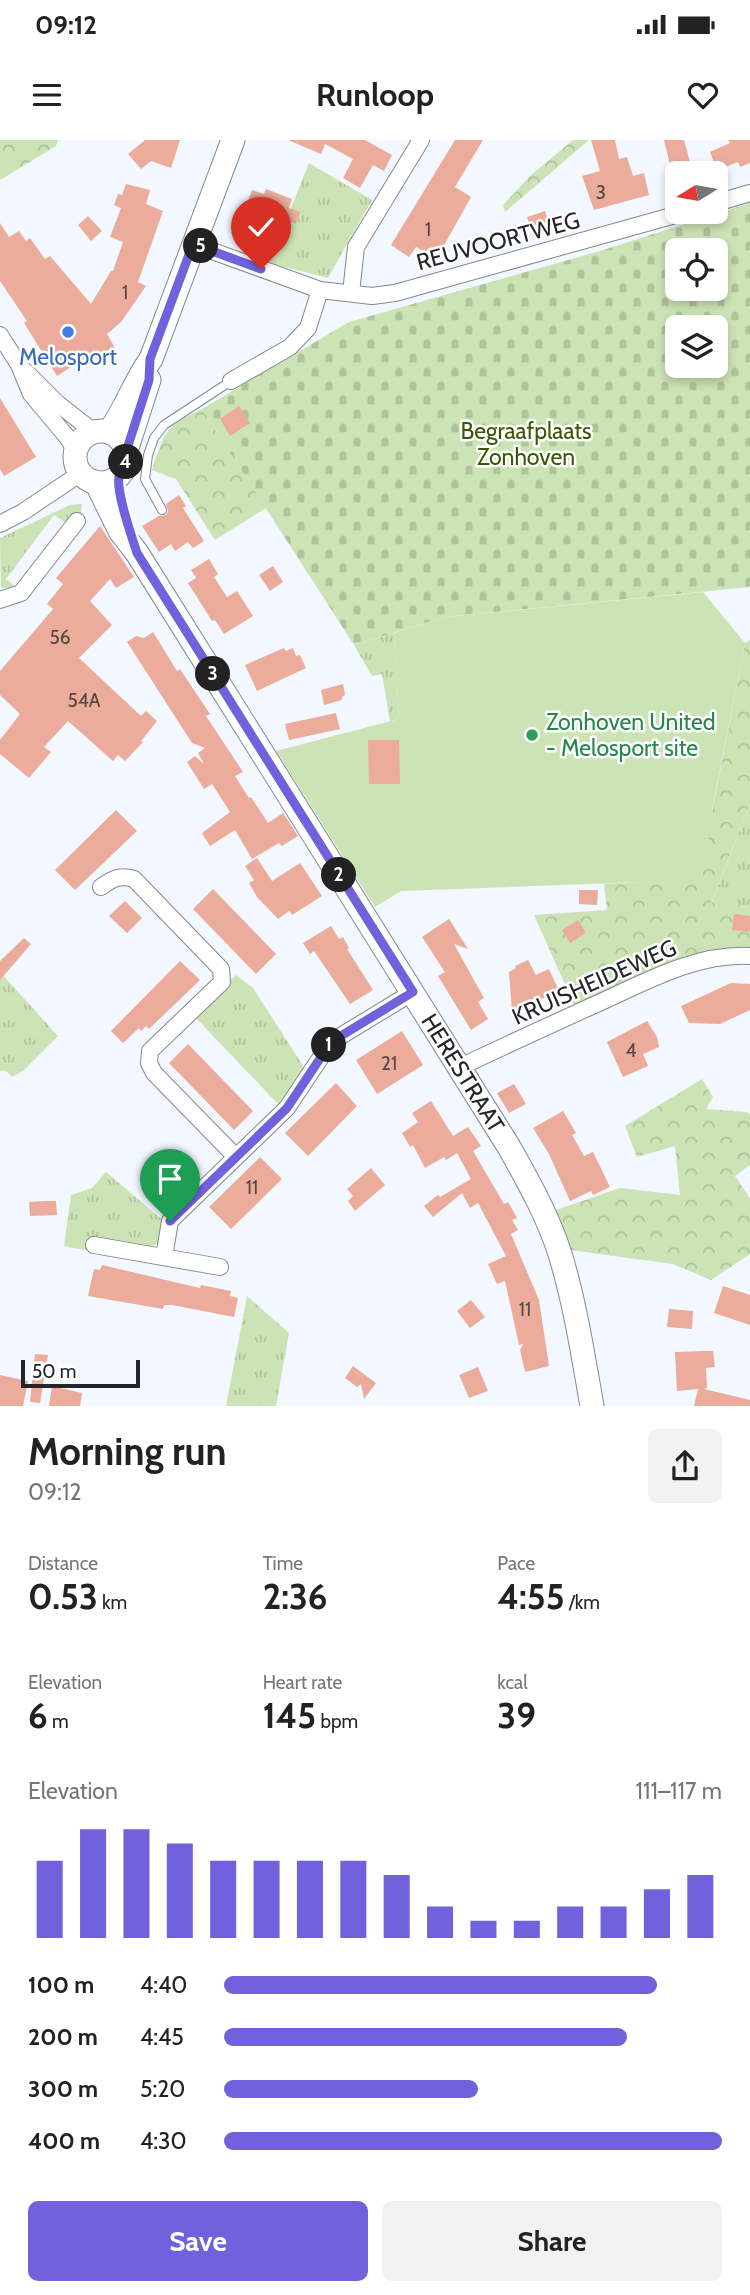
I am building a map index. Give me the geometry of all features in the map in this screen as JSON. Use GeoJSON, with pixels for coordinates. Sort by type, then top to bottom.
{"type":"FeatureCollection","features":[{"type":"Feature","properties":{"kind":"street"},"geometry":{"type":"LineString","coordinates":[[102,432],[123,443],[127,460],[119,476],[104,483],[85,469],[83,439],[102,432],[122,412],[136,380],[150,359],[233,140]]}},
{"type":"Feature","properties":{"kind":"street"},"geometry":{"type":"LineString","coordinates":[[351,293],[356,247],[421,140]]}},
{"type":"Feature","properties":{"kind":"street"},"geometry":{"type":"LineString","coordinates":[[728,199],[750,193]]}},
{"type":"Feature","properties":{"kind":"street","name":"REUVOORTWEG"},"geometry":{"type":"LineString","coordinates":[[193,244],[320,290],[372,296],[394,293],[665,218]]}},
{"type":"Feature","properties":{"kind":"street"},"geometry":{"type":"LineString","coordinates":[[231,381],[290,346],[308,328],[320,290]]}},
{"type":"Feature","properties":{"kind":"street","name":"HERESTRAAT"},"geometry":{"type":"LineString","coordinates":[[0,335],[19,365],[31,394],[67,436],[120,531],[137,553],[509,1147],[538,1201],[559,1251],[573,1304],[592,1406]]}},
{"type":"Feature","properties":{"kind":"street"},"geometry":{"type":"LineString","coordinates":[[126,452],[149,380],[150,359]]}},
{"type":"Feature","properties":{"kind":"street","name":"HERESTRAAT"},"geometry":{"type":"LineString","coordinates":[[19,365],[57,403],[102,432]]}},
{"type":"Feature","properties":{"kind":"street"},"geometry":{"type":"LineString","coordinates":[[0,524],[23,512],[85,469]]}},
{"type":"Feature","properties":{"kind":"street","name":"HERESTRAAT"},"geometry":{"type":"LineString","coordinates":[[119,476],[122,500],[137,553]]}},
{"type":"Feature","properties":{"kind":"street"},"geometry":{"type":"LineString","coordinates":[[0,600],[21,593],[77,521]]}},
{"type":"Feature","properties":{"kind":"street"},"geometry":{"type":"LineString","coordinates":[[101,887],[113,878],[124,876],[134,879],[221,969],[222,982],[150,1051],[149,1063],[154,1073],[236,1157]]}},
{"type":"Feature","properties":{"kind":"street","name":"KRUISHEIDEWEG"},"geometry":{"type":"LineString","coordinates":[[460,1067],[694,962],[722,956],[750,956]]}},
{"type":"Feature","properties":{"kind":"street"},"geometry":{"type":"LineString","coordinates":[[164,1257],[170,1221],[293,1101],[331,1042],[413,992]]}},
{"type":"Feature","properties":{"kind":"street"},"geometry":{"type":"LineString","coordinates":[[94,1245],[220,1266]]}},
{"type":"Feature","properties":{"kind":"lane"},"geometry":{"type":"LineString","coordinates":[[162,510],[145,479],[148,455],[154,438],[164,425],[231,381]]}},
{"type":"Feature","properties":{"kind":"green space"},"geometry":{"type":"Polygon","coordinates":[[[0,140],[58,140],[56,146],[0,180],[0,140]]]}},
{"type":"Feature","properties":{"kind":"green space"},"geometry":{"type":"Polygon","coordinates":[[[573,140],[589,140],[505,212],[503,205],[530,176],[573,140]]]}},
{"type":"Feature","properties":{"kind":"green space"},"geometry":{"type":"Polygon","coordinates":[[[309,163],[372,200],[328,278],[269,263],[309,163]]]}},
{"type":"Feature","properties":{"kind":"green space","name":"Begraafplaats Zonhoven"},"geometry":{"type":"Polygon","coordinates":[[[750,203],[750,587],[445,617],[354,645],[202,409],[349,322],[600,251],[684,224],[728,224],[728,210],[750,203]]]}},
{"type":"Feature","properties":{"kind":"green space"},"geometry":{"type":"Polygon","coordinates":[[[202,409],[266,508],[215,540],[176,479],[152,470],[168,432],[180,420],[202,409]]]}},
{"type":"Feature","properties":{"kind":"green space"},"geometry":{"type":"Polygon","coordinates":[[[82,504],[76,521],[66,523],[54,515],[6,579],[17,588],[1,588],[0,538],[70,505],[82,504]]]}},
{"type":"Feature","properties":{"kind":"green space","name":"Zonhoven United - Melosport site"},"geometry":{"type":"Polygon","coordinates":[[[703,592],[745,643],[713,804],[705,864],[694,880],[401,891],[375,907],[276,751],[399,719],[394,633],[445,617],[703,592]]]}},
{"type":"Feature","properties":{"kind":"green space"},"geometry":{"type":"Polygon","coordinates":[[[394,633],[399,719],[390,721],[382,674],[372,676],[354,645],[394,633]]]}},
{"type":"Feature","properties":{"kind":"green space"},"geometry":{"type":"Polygon","coordinates":[[[750,640],[750,804],[711,903],[750,907],[750,952],[575,1007],[534,915],[607,910],[604,884],[694,879],[704,853],[745,643],[750,640]]]}},
{"type":"Feature","properties":{"kind":"green space"},"geometry":{"type":"Polygon","coordinates":[[[750,804],[750,907],[711,904],[750,804]]]}},
{"type":"Feature","properties":{"kind":"green space"},"geometry":{"type":"Polygon","coordinates":[[[0,972],[58,1036],[24,1070],[12,1077],[6,1071],[0,1071],[0,972]]]}},
{"type":"Feature","properties":{"kind":"green space"},"geometry":{"type":"Polygon","coordinates":[[[236,975],[253,988],[307,1072],[293,1094],[279,1105],[194,1016],[236,975]]]}},
{"type":"Feature","properties":{"kind":"green space"},"geometry":{"type":"Polygon","coordinates":[[[702,1079],[713,1097],[706,1109],[750,1114],[750,1165],[735,1176],[750,1198],[750,1254],[711,1280],[673,1264],[570,1250],[556,1210],[620,1188],[680,1195],[675,1146],[637,1157],[625,1126],[702,1079]]]}},
{"type":"Feature","properties":{"kind":"green space"},"geometry":{"type":"Polygon","coordinates":[[[106,1172],[165,1222],[158,1243],[146,1247],[93,1237],[90,1251],[64,1246],[71,1195],[92,1188],[106,1172]]]}},
{"type":"Feature","properties":{"kind":"green space"},"geometry":{"type":"Polygon","coordinates":[[[247,1296],[289,1333],[276,1406],[226,1406],[247,1296]]]}},
{"type":"Feature","properties":{"kind":"building"},"geometry":{"type":"Polygon","coordinates":[[[145,140],[180,140],[171,168],[151,161],[141,169],[128,154],[145,140]]]}},
{"type":"Feature","properties":{"kind":"building"},"geometry":{"type":"Polygon","coordinates":[[[288,140],[365,140],[392,155],[384,171],[373,165],[360,188],[343,178],[353,159],[325,144],[321,154],[288,140]]]}},
{"type":"Feature","properties":{"kind":"building"},"geometry":{"type":"Polygon","coordinates":[[[455,140],[483,140],[455,187],[471,197],[442,249],[427,253],[416,247],[409,257],[391,245],[455,140]]]}},
{"type":"Feature","properties":{"kind":"building"},"geometry":{"type":"Polygon","coordinates":[[[591,140],[615,140],[619,159],[627,157],[633,176],[644,173],[649,195],[594,210],[582,176],[600,171],[591,140]]]}},
{"type":"Feature","properties":{"kind":"building"},"geometry":{"type":"Polygon","coordinates":[[[664,140],[684,140],[690,161],[669,161],[664,140]]]}},
{"type":"Feature","properties":{"kind":"building"},"geometry":{"type":"Polygon","coordinates":[[[728,140],[750,140],[750,163],[740,167],[738,162],[728,166],[728,161],[714,161],[710,152],[730,143],[728,140]]]}},
{"type":"Feature","properties":{"kind":"building"},"geometry":{"type":"Polygon","coordinates":[[[126,184],[150,190],[146,204],[163,211],[138,282],[146,286],[121,322],[107,334],[115,348],[96,359],[93,353],[57,376],[24,323],[27,321],[0,281],[0,223],[9,237],[19,231],[26,241],[30,238],[45,259],[50,256],[91,304],[113,271],[123,242],[110,237],[121,208],[114,205],[126,184]]]}},
{"type":"Feature","properties":{"kind":"building"},"geometry":{"type":"Polygon","coordinates":[[[266,189],[292,199],[289,208],[300,212],[296,224],[274,215],[262,247],[245,242],[249,229],[239,225],[252,190],[264,194],[266,189]]]}},
{"type":"Feature","properties":{"kind":"building"},"geometry":{"type":"Polygon","coordinates":[[[545,211],[551,231],[533,236],[527,217],[545,211]]]}},
{"type":"Feature","properties":{"kind":"building"},"geometry":{"type":"Polygon","coordinates":[[[88,216],[102,231],[91,241],[78,225],[88,216]]]}},
{"type":"Feature","properties":{"kind":"building"},"geometry":{"type":"Polygon","coordinates":[[[0,398],[36,457],[4,476],[0,469],[0,398]]]}},
{"type":"Feature","properties":{"kind":"building"},"geometry":{"type":"Polygon","coordinates":[[[239,406],[250,423],[230,436],[220,419],[239,406]]]}},
{"type":"Feature","properties":{"kind":"building"},"geometry":{"type":"Polygon","coordinates":[[[179,495],[186,506],[183,508],[204,541],[193,548],[188,542],[175,551],[171,544],[159,552],[142,526],[166,515],[166,504],[179,495]]]}},
{"type":"Feature","properties":{"kind":"building"},"geometry":{"type":"Polygon","coordinates":[[[100,526],[134,577],[116,588],[110,579],[90,601],[112,625],[79,658],[141,716],[146,711],[157,721],[141,741],[143,742],[125,761],[118,755],[113,761],[68,721],[44,747],[51,752],[29,778],[0,754],[0,740],[20,714],[0,695],[0,671],[53,609],[47,604],[63,584],[56,578],[100,526]]]}},
{"type":"Feature","properties":{"kind":"building"},"geometry":{"type":"Polygon","coordinates":[[[209,559],[218,574],[214,577],[227,597],[237,591],[253,616],[224,634],[215,620],[212,621],[188,583],[196,578],[191,570],[209,559]]]}},
{"type":"Feature","properties":{"kind":"building"},"geometry":{"type":"Polygon","coordinates":[[[273,566],[283,582],[270,591],[259,575],[273,566]]]}},
{"type":"Feature","properties":{"kind":"building"},"geometry":{"type":"Polygon","coordinates":[[[153,632],[177,671],[180,669],[210,714],[206,716],[243,772],[235,776],[249,798],[251,797],[268,823],[283,813],[298,836],[282,846],[279,843],[252,859],[235,830],[210,846],[202,833],[230,812],[212,784],[204,789],[187,762],[195,756],[204,764],[198,753],[205,748],[192,743],[127,642],[136,636],[144,638],[153,632]]]}},
{"type":"Feature","properties":{"kind":"building"},"geometry":{"type":"Polygon","coordinates":[[[284,648],[286,651],[293,648],[306,668],[257,691],[245,665],[284,648]]]}},
{"type":"Feature","properties":{"kind":"building"},"geometry":{"type":"Polygon","coordinates":[[[343,684],[345,695],[342,700],[324,705],[321,690],[343,684]]]}},
{"type":"Feature","properties":{"kind":"building"},"geometry":{"type":"Polygon","coordinates":[[[336,713],[340,729],[289,740],[285,724],[336,713]]]}},
{"type":"Feature","properties":{"kind":"building"},"geometry":{"type":"Polygon","coordinates":[[[368,740],[399,740],[400,784],[369,784],[368,740]]]}},
{"type":"Feature","properties":{"kind":"building"},"geometry":{"type":"Polygon","coordinates":[[[116,810],[137,831],[75,890],[55,870],[116,810]]]}},
{"type":"Feature","properties":{"kind":"building"},"geometry":{"type":"Polygon","coordinates":[[[257,858],[272,881],[300,863],[322,896],[292,915],[289,911],[278,919],[257,897],[249,883],[254,880],[245,866],[257,858]]]}},
{"type":"Feature","properties":{"kind":"building"},"geometry":{"type":"Polygon","coordinates":[[[213,889],[276,954],[256,974],[193,909],[213,889]]]}},
{"type":"Feature","properties":{"kind":"building"},"geometry":{"type":"Polygon","coordinates":[[[579,890],[598,890],[597,905],[579,904],[579,890]]]}},
{"type":"Feature","properties":{"kind":"building"},"geometry":{"type":"Polygon","coordinates":[[[125,901],[142,918],[127,933],[109,916],[125,901]]]}},
{"type":"Feature","properties":{"kind":"building"},"geometry":{"type":"Polygon","coordinates":[[[734,914],[750,916],[750,932],[732,930],[734,914]]]}},
{"type":"Feature","properties":{"kind":"building"},"geometry":{"type":"Polygon","coordinates":[[[449,919],[468,949],[454,944],[484,998],[478,1002],[488,1019],[471,1030],[438,976],[445,972],[422,937],[449,919]]]}},
{"type":"Feature","properties":{"kind":"building"},"geometry":{"type":"Polygon","coordinates":[[[578,920],[586,933],[570,943],[562,930],[578,920]]]}},
{"type":"Feature","properties":{"kind":"building"},"geometry":{"type":"Polygon","coordinates":[[[331,926],[339,939],[343,937],[349,948],[347,949],[373,990],[350,1004],[314,951],[310,954],[303,943],[331,926]]]}},
{"type":"Feature","properties":{"kind":"building"},"geometry":{"type":"Polygon","coordinates":[[[24,938],[31,944],[0,980],[0,961],[24,938]]]}},
{"type":"Feature","properties":{"kind":"building"},"geometry":{"type":"Polygon","coordinates":[[[528,960],[536,975],[549,969],[559,991],[533,1003],[531,1000],[512,1012],[509,972],[528,960]]]}},
{"type":"Feature","properties":{"kind":"building"},"geometry":{"type":"Polygon","coordinates":[[[180,961],[200,980],[149,1029],[146,1026],[141,1031],[139,1028],[123,1043],[111,1031],[180,961]]]}},
{"type":"Feature","properties":{"kind":"building"},"geometry":{"type":"Polygon","coordinates":[[[731,983],[750,984],[750,1010],[720,1024],[689,1023],[681,1006],[731,983]]]}},
{"type":"Feature","properties":{"kind":"building"},"geometry":{"type":"Polygon","coordinates":[[[647,1021],[657,1037],[659,1047],[643,1054],[648,1066],[623,1077],[607,1042],[647,1021]]]}},
{"type":"Feature","properties":{"kind":"building"},"geometry":{"type":"Polygon","coordinates":[[[402,1031],[423,1065],[377,1094],[356,1060],[402,1031]]]}},
{"type":"Feature","properties":{"kind":"building"},"geometry":{"type":"Polygon","coordinates":[[[188,1044],[253,1111],[234,1130],[169,1063],[188,1044]]]}},
{"type":"Feature","properties":{"kind":"building"},"geometry":{"type":"Polygon","coordinates":[[[336,1083],[357,1106],[308,1156],[285,1133],[336,1083]]]}},
{"type":"Feature","properties":{"kind":"building"},"geometry":{"type":"Polygon","coordinates":[[[514,1084],[526,1104],[509,1113],[497,1093],[514,1084]]]}},
{"type":"Feature","properties":{"kind":"building"},"geometry":{"type":"Polygon","coordinates":[[[431,1101],[453,1136],[468,1127],[481,1146],[473,1151],[504,1204],[508,1202],[517,1218],[512,1220],[518,1230],[511,1234],[539,1300],[549,1366],[525,1372],[520,1350],[523,1344],[519,1345],[505,1281],[497,1284],[488,1264],[506,1256],[478,1203],[470,1208],[462,1193],[433,1217],[424,1206],[438,1195],[440,1197],[471,1179],[457,1153],[425,1168],[413,1145],[410,1147],[402,1133],[418,1122],[412,1113],[431,1101]]]}},
{"type":"Feature","properties":{"kind":"building"},"geometry":{"type":"Polygon","coordinates":[[[563,1111],[576,1133],[572,1135],[584,1156],[593,1152],[610,1187],[593,1195],[591,1191],[570,1201],[549,1154],[533,1128],[563,1111]]]}},
{"type":"Feature","properties":{"kind":"building"},"geometry":{"type":"Polygon","coordinates":[[[260,1157],[282,1179],[231,1229],[209,1207],[260,1157]]]}},
{"type":"Feature","properties":{"kind":"building"},"geometry":{"type":"Polygon","coordinates":[[[371,1168],[385,1185],[355,1211],[348,1201],[353,1196],[347,1189],[371,1168]]]}},
{"type":"Feature","properties":{"kind":"building"},"geometry":{"type":"Polygon","coordinates":[[[56,1201],[57,1215],[30,1216],[29,1202],[56,1201]]]}},
{"type":"Feature","properties":{"kind":"building"},"geometry":{"type":"Polygon","coordinates":[[[102,1265],[200,1288],[201,1285],[231,1291],[230,1296],[238,1298],[234,1317],[172,1305],[164,1305],[163,1309],[88,1296],[94,1269],[100,1270],[102,1265]]]}},
{"type":"Feature","properties":{"kind":"building"},"geometry":{"type":"Polygon","coordinates":[[[723,1286],[750,1295],[750,1325],[714,1313],[723,1286]]]}},
{"type":"Feature","properties":{"kind":"building"},"geometry":{"type":"Polygon","coordinates":[[[471,1300],[485,1317],[470,1328],[457,1311],[471,1300]]]}},
{"type":"Feature","properties":{"kind":"building"},"geometry":{"type":"Polygon","coordinates":[[[669,1309],[693,1311],[692,1329],[667,1327],[669,1309]]]}},
{"type":"Feature","properties":{"kind":"building"},"geometry":{"type":"Polygon","coordinates":[[[713,1351],[715,1367],[706,1368],[707,1388],[704,1389],[750,1400],[750,1406],[694,1406],[698,1389],[677,1391],[675,1352],[713,1351]]]}},
{"type":"Feature","properties":{"kind":"building"},"geometry":{"type":"Polygon","coordinates":[[[35,1354],[48,1355],[40,1403],[30,1402],[35,1354]]]}},
{"type":"Feature","properties":{"kind":"building"},"geometry":{"type":"Polygon","coordinates":[[[353,1366],[376,1383],[364,1399],[361,1384],[357,1387],[345,1378],[353,1366]]]}},
{"type":"Feature","properties":{"kind":"building"},"geometry":{"type":"Polygon","coordinates":[[[478,1367],[488,1391],[469,1398],[459,1375],[478,1367]]]}},
{"type":"Feature","properties":{"kind":"building"},"geometry":{"type":"Polygon","coordinates":[[[0,1375],[28,1381],[23,1406],[0,1406],[0,1375]]]}},
{"type":"Feature","properties":{"kind":"building"},"geometry":{"type":"Polygon","coordinates":[[[52,1386],[82,1393],[80,1406],[49,1406],[52,1386]]]}},
{"type":"Feature","properties":{"kind":"place","name":"Melosport"},"geometry":{"type":"Point","coordinates":[68,332]}},
{"type":"Feature","properties":{"kind":"place","name":"Zonhoven United - Melosport site"},"geometry":{"type":"Point","coordinates":[532,735]}},
{"type":"Feature","properties":{"kind":"route"},"geometry":{"type":"LineString","coordinates":[[170,1221],[287,1108],[331,1042],[413,992],[137,553],[122,500],[119,476],[127,460],[126,452],[149,380],[150,359],[193,244],[261,269]]}}]}
